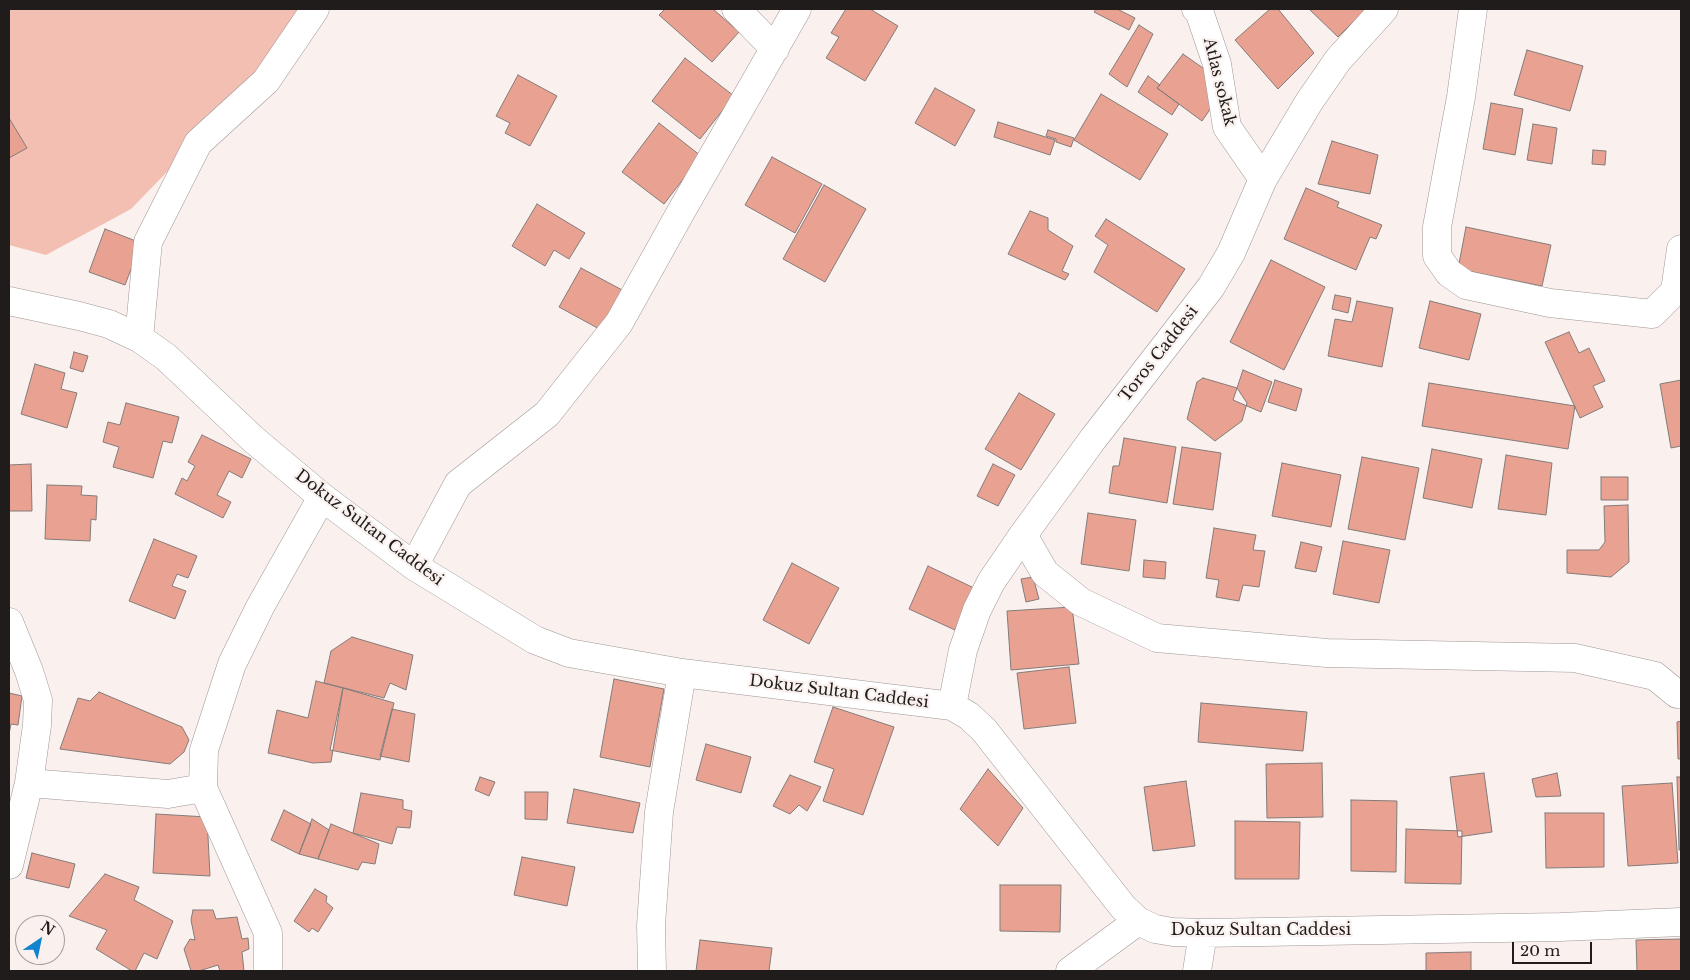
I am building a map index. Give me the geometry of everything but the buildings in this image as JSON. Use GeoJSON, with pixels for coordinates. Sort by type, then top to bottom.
{"type":"FeatureCollection","features":[{"type":"Feature","properties":{"kind":"street"},"geometry":{"type":"LineString","coordinates":[[140,338],[148,242],[198,143],[266,81],[315,9]]}},
{"type":"Feature","properties":{"kind":"street"},"geometry":{"type":"LineString","coordinates":[[736,9],[775,49]]}},
{"type":"Feature","properties":{"kind":"street"},"geometry":{"type":"LineString","coordinates":[[414,566],[458,484],[547,414],[619,324],[797,9]]}},
{"type":"Feature","properties":{"kind":"street","name":"Atlas sokak"},"geometry":{"type":"LineString","coordinates":[[1198,9],[1217,64],[1226,127],[1263,179]]}},
{"type":"Feature","properties":{"kind":"street","name":"Toros Caddesi"},"geometry":{"type":"LineString","coordinates":[[952,706],[963,650],[977,610],[991,582],[1023,534],[1093,439],[1211,287],[1231,252],[1263,179],[1308,102],[1338,60],[1384,9]]}},
{"type":"Feature","properties":{"kind":"street"},"geometry":{"type":"LineString","coordinates":[[1473,9],[1461,97],[1436,227],[1437,256],[1449,273],[1466,285],[1550,304],[1652,314],[1675,290],[1681,250]]}},
{"type":"Feature","properties":{"kind":"street","name":"Dokuz Sultan Caddesi"},"geometry":{"type":"LineString","coordinates":[[10,303],[101,322],[140,338],[166,358],[253,438],[322,497],[414,566],[497,618],[543,644],[568,654],[682,673],[952,706],[968,716],[984,730],[1123,908],[1138,922],[1155,929],[1203,933],[1560,927],[1681,922]]}},
{"type":"Feature","properties":{"kind":"street"},"geometry":{"type":"LineString","coordinates":[[268,971],[268,933],[203,788],[204,750],[232,664],[260,607],[322,497]]}},
{"type":"Feature","properties":{"kind":"street"},"geometry":{"type":"LineString","coordinates":[[1023,534],[1045,573],[1080,602],[1157,638],[1327,653],[1575,658],[1655,676],[1677,694],[1681,694]]}},
{"type":"Feature","properties":{"kind":"street"},"geometry":{"type":"LineString","coordinates":[[9,622],[29,671],[38,700],[37,725],[29,783],[9,865]]}},
{"type":"Feature","properties":{"kind":"street"},"geometry":{"type":"LineString","coordinates":[[652,971],[651,925],[660,812],[682,673]]}},
{"type":"Feature","properties":{"kind":"street"},"geometry":{"type":"LineString","coordinates":[[29,783],[168,794],[203,788]]}},
{"type":"Feature","properties":{"kind":"street"},"geometry":{"type":"LineString","coordinates":[[1070,971],[1138,922]]}},
{"type":"Feature","properties":{"kind":"street"},"geometry":{"type":"LineString","coordinates":[[1197,971],[1203,933]]}},
{"type":"Feature","properties":{"kind":"shaded area"},"geometry":{"type":"Polygon","coordinates":[[[9,9],[302,9],[234,103],[131,209],[46,255],[9,245],[9,9]]]}}]}
